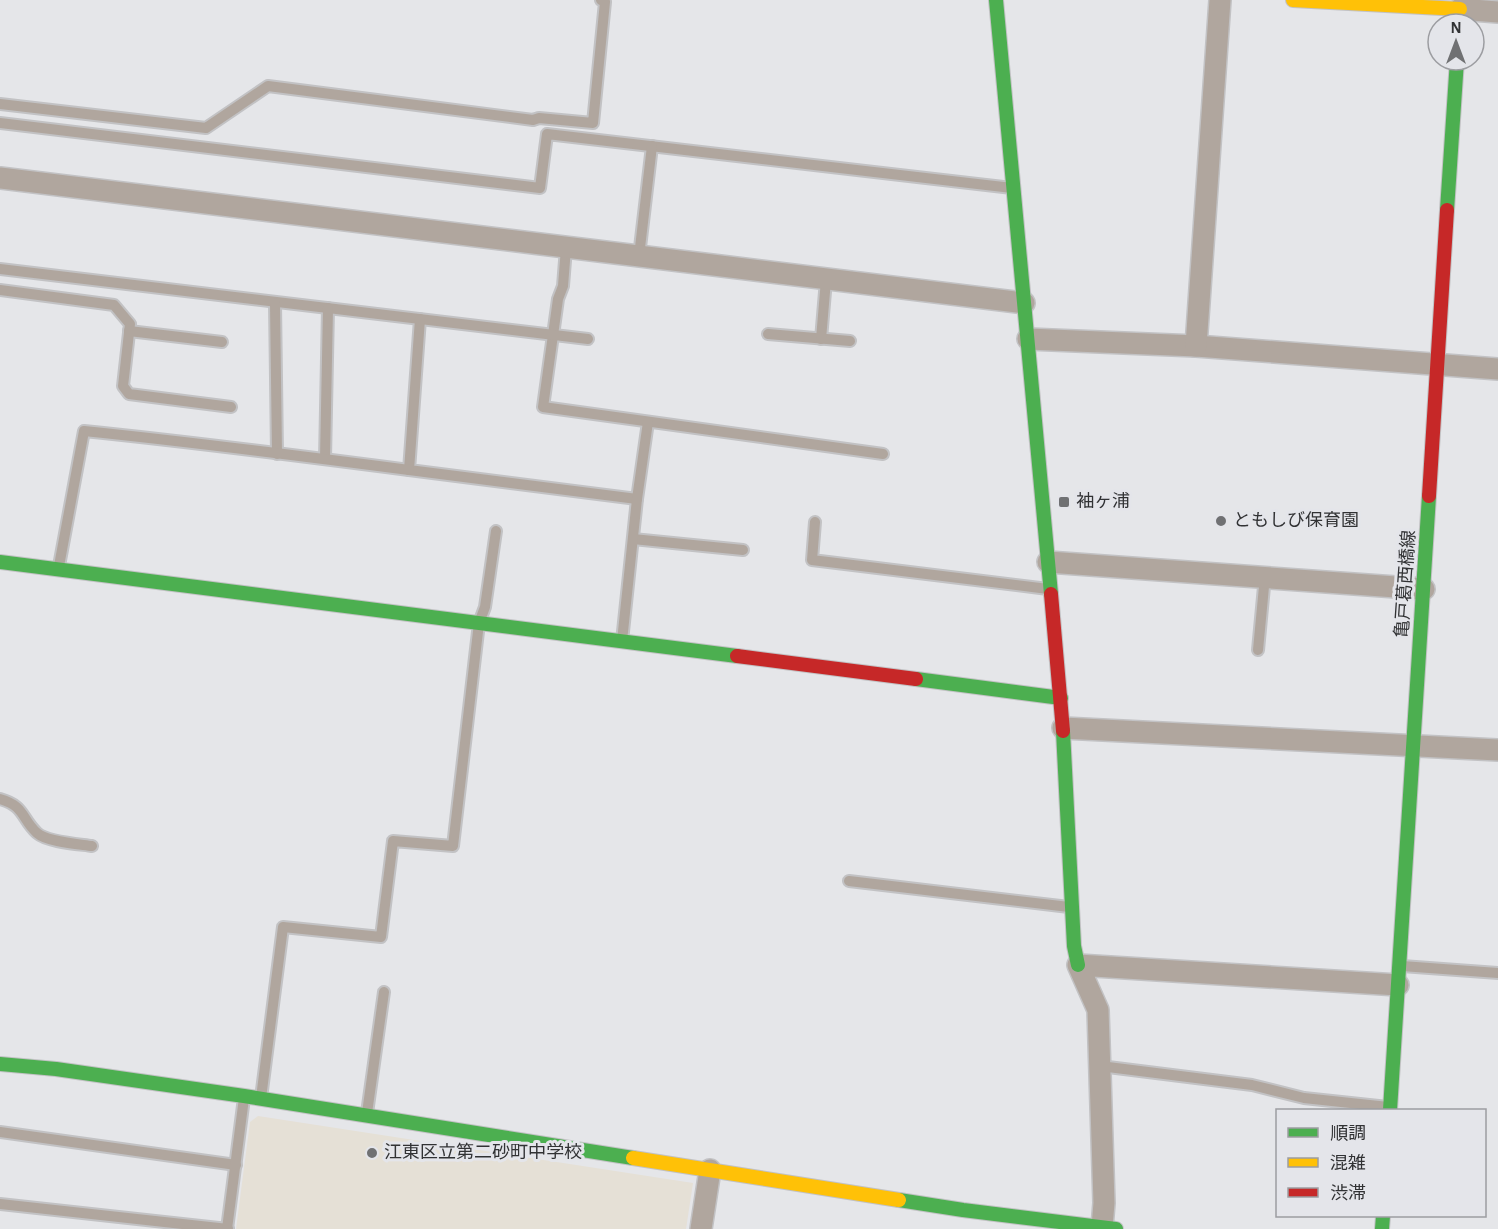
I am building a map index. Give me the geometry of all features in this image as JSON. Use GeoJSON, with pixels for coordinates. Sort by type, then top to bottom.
{"type":"FeatureCollection","features":[{"type":"Feature","properties":{"kind":"street"},"geometry":{"type":"LineString","coordinates":[[0,1064],[56,1069],[261,1098],[710,1170],[963,1219],[1109,1228],[1104,1203],[1098,1010],[1078,965],[1074,946],[1061,698],[996,0]]}},
{"type":"Feature","properties":{"kind":"street"},"geometry":{"type":"LineString","coordinates":[[1196,346],[1220,0]]}},
{"type":"Feature","properties":{"kind":"street"},"geometry":{"type":"LineString","coordinates":[[1293,0],[1498,12]]}},
{"type":"Feature","properties":{"kind":"street","name":"亀戸葛西橋線"},"geometry":{"type":"LineString","coordinates":[[1390,1109],[1456,72]]}},
{"type":"Feature","properties":{"kind":"street"},"geometry":{"type":"LineString","coordinates":[[0,178],[1024,303]]}},
{"type":"Feature","properties":{"kind":"street"},"geometry":{"type":"LineString","coordinates":[[1028,339],[1196,346],[1498,369]]}},
{"type":"Feature","properties":{"kind":"street"},"geometry":{"type":"LineString","coordinates":[[0,562],[1061,698]]}},
{"type":"Feature","properties":{"kind":"street"},"geometry":{"type":"LineString","coordinates":[[1048,562],[1424,589]]}},
{"type":"Feature","properties":{"kind":"street"},"geometry":{"type":"LineString","coordinates":[[1063,729],[1498,750]]}},
{"type":"Feature","properties":{"kind":"street"},"geometry":{"type":"LineString","coordinates":[[1078,965],[1398,975]]}},
{"type":"Feature","properties":{"kind":"street"},"geometry":{"type":"LineString","coordinates":[[700,1229],[710,1170]]}},
{"type":"Feature","properties":{"kind":"lane"},"geometry":{"type":"LineString","coordinates":[[0,104],[206,128],[268,87],[533,120],[539,118],[593,123],[605,2],[600,0]]}},
{"type":"Feature","properties":{"kind":"lane"},"geometry":{"type":"LineString","coordinates":[[0,123],[540,188],[547,134],[1012,188]]}},
{"type":"Feature","properties":{"kind":"lane"},"geometry":{"type":"LineString","coordinates":[[639,256],[652,147]]}},
{"type":"Feature","properties":{"kind":"lane"},"geometry":{"type":"LineString","coordinates":[[566,248],[563,286],[558,299],[543,407],[883,454]]}},
{"type":"Feature","properties":{"kind":"lane"},"geometry":{"type":"LineString","coordinates":[[0,269],[588,339]]}},
{"type":"Feature","properties":{"kind":"lane"},"geometry":{"type":"LineString","coordinates":[[821,339],[826,280]]}},
{"type":"Feature","properties":{"kind":"lane"},"geometry":{"type":"LineString","coordinates":[[0,290],[114,305],[130,324],[123,386],[129,394],[231,407]]}},
{"type":"Feature","properties":{"kind":"lane"},"geometry":{"type":"LineString","coordinates":[[275,303],[277,454]]}},
{"type":"Feature","properties":{"kind":"lane"},"geometry":{"type":"LineString","coordinates":[[325,459],[328,308]]}},
{"type":"Feature","properties":{"kind":"lane"},"geometry":{"type":"LineString","coordinates":[[409,470],[420,319]]}},
{"type":"Feature","properties":{"kind":"lane"},"geometry":{"type":"LineString","coordinates":[[129,331],[222,342]]}},
{"type":"Feature","properties":{"kind":"lane"},"geometry":{"type":"LineString","coordinates":[[768,334],[850,341]]}},
{"type":"Feature","properties":{"kind":"lane"},"geometry":{"type":"LineString","coordinates":[[622,641],[637,499],[648,422]]}},
{"type":"Feature","properties":{"kind":"lane"},"geometry":{"type":"LineString","coordinates":[[58,570],[84,431],[246,448],[277,454],[637,499]]}},
{"type":"Feature","properties":{"kind":"lane"},"geometry":{"type":"LineString","coordinates":[[815,522],[812,560],[1051,589]]}},
{"type":"Feature","properties":{"kind":"lane"},"geometry":{"type":"LineString","coordinates":[[261,1098],[284,927],[381,937],[393,841],[453,846],[479,623],[485,607],[496,531]]}},
{"type":"Feature","properties":{"kind":"lane"},"geometry":{"type":"LineString","coordinates":[[633,538],[743,550]]}},
{"type":"Feature","properties":{"kind":"lane"},"geometry":{"type":"LineString","coordinates":[[1258,650],[1265,576]]}},
{"type":"Feature","properties":{"kind":"lane"},"geometry":{"type":"LineString","coordinates":[[0,799],[15,804],[38,834],[46,838],[92,846]]}},
{"type":"Feature","properties":{"kind":"lane"},"geometry":{"type":"LineString","coordinates":[[849,880],[1072,907]]}},
{"type":"Feature","properties":{"kind":"lane"},"geometry":{"type":"LineString","coordinates":[[1398,975],[1498,973]]}},
{"type":"Feature","properties":{"kind":"lane"},"geometry":{"type":"LineString","coordinates":[[367,1115],[384,992]]}},
{"type":"Feature","properties":{"kind":"lane"},"geometry":{"type":"LineString","coordinates":[[1100,1066],[1252,1085],[1304,1098],[1390,1109]]}},
{"type":"Feature","properties":{"kind":"lane"},"geometry":{"type":"LineString","coordinates":[[0,1204],[228,1229],[244,1096]]}},
{"type":"Feature","properties":{"kind":"lane"},"geometry":{"type":"LineString","coordinates":[[0,1132],[236,1165]]}},
{"type":"Feature","properties":{"kind":"shaded area","name":"江東区立第二砂町中学校"},"geometry":{"type":"Polygon","coordinates":[[[258,1116],[693,1183],[686,1229],[236,1229],[250,1122],[258,1116]]]}},
{"type":"Feature","properties":{"kind":"traffic: fast"},"geometry":{"type":"LineString","coordinates":[[996,0],[1051,594]]}},
{"type":"Feature","properties":{"kind":"traffic: fast"},"geometry":{"type":"LineString","coordinates":[[1447,210],[1456,72]]}},
{"type":"Feature","properties":{"kind":"traffic: fast"},"geometry":{"type":"LineString","coordinates":[[1390,1109],[1429,496]]}},
{"type":"Feature","properties":{"kind":"traffic: fast"},"geometry":{"type":"LineString","coordinates":[[0,562],[737,656]]}},
{"type":"Feature","properties":{"kind":"traffic: fast"},"geometry":{"type":"LineString","coordinates":[[916,679],[1061,698]]}},
{"type":"Feature","properties":{"kind":"traffic: fast"},"geometry":{"type":"LineString","coordinates":[[1063,731],[1074,946],[1078,965]]}},
{"type":"Feature","properties":{"kind":"traffic: fast"},"geometry":{"type":"LineString","coordinates":[[0,1064],[56,1069],[244,1096],[633,1158]]}},
{"type":"Feature","properties":{"kind":"traffic: fast"},"geometry":{"type":"LineString","coordinates":[[899,1200],[1116,1229]]}},
{"type":"Feature","properties":{"kind":"traffic: fast"},"geometry":{"type":"LineString","coordinates":[[1382,1229],[1383,1217]]}},
{"type":"Feature","properties":{"kind":"traffic: slow"},"geometry":{"type":"LineString","coordinates":[[1293,0],[1460,9]]}},
{"type":"Feature","properties":{"kind":"traffic: slow"},"geometry":{"type":"LineString","coordinates":[[633,1158],[899,1200]]}},
{"type":"Feature","properties":{"kind":"traffic: jam"},"geometry":{"type":"LineString","coordinates":[[1429,496],[1447,210]]}},
{"type":"Feature","properties":{"kind":"traffic: jam"},"geometry":{"type":"LineString","coordinates":[[1051,594],[1063,731]]}},
{"type":"Feature","properties":{"kind":"traffic: jam"},"geometry":{"type":"LineString","coordinates":[[737,656],[916,679]]}},
{"type":"Feature","properties":{"kind":"place","name":"袖ヶ浦"},"geometry":{"type":"Point","coordinates":[1064,502]}},
{"type":"Feature","properties":{"kind":"place","name":"ともしび保育園"},"geometry":{"type":"Point","coordinates":[1221,521]}},
{"type":"Feature","properties":{"kind":"place","name":"江東区立第二砂町中学校"},"geometry":{"type":"Point","coordinates":[372,1153]}}]}
